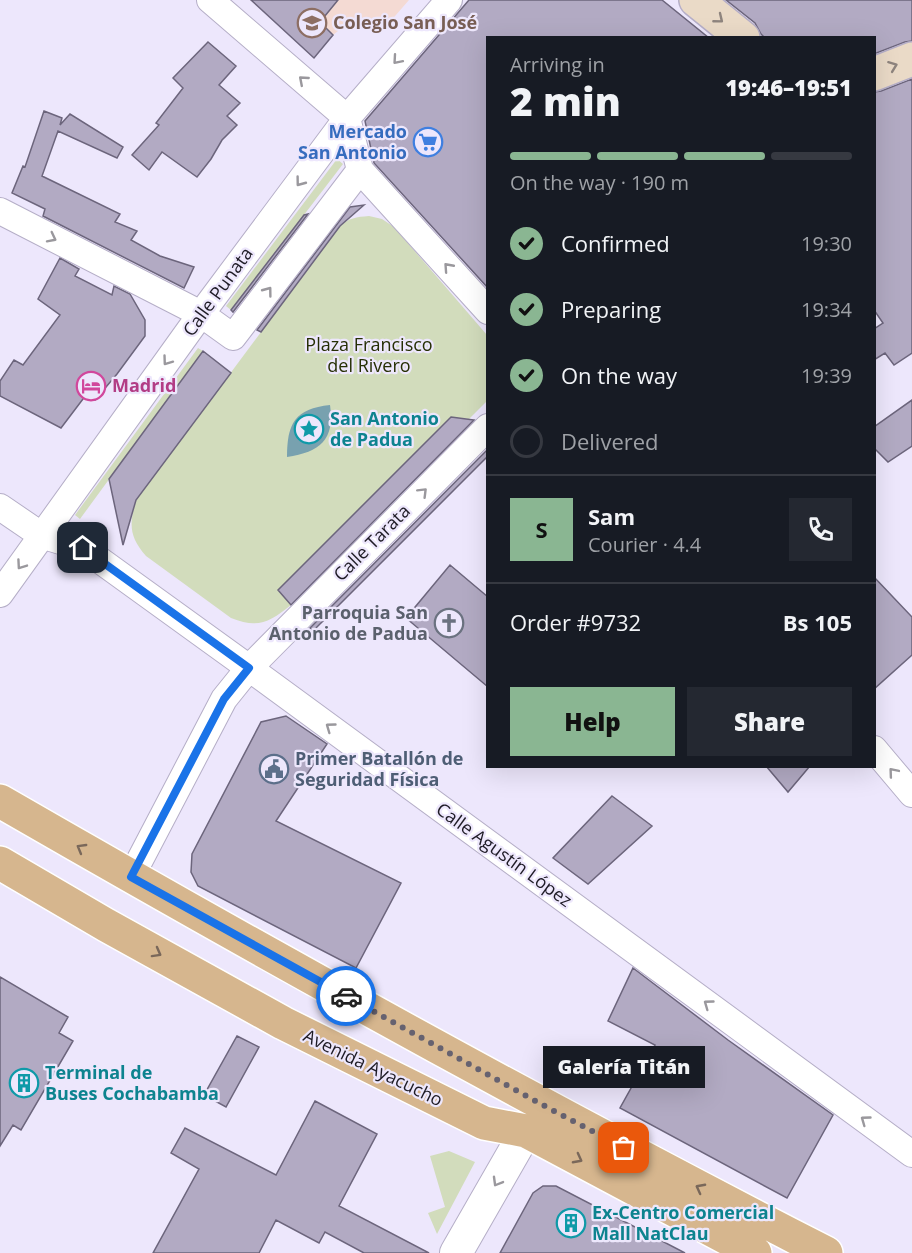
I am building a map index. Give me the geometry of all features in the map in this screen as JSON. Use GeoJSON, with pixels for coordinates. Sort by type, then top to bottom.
{"type":"FeatureCollection","features":[{"type":"Feature","properties":{"kind":"main road"},"geometry":{"type":"LineString","coordinates":[[696,0],[740,36]]}},
{"type":"Feature","properties":{"kind":"main road"},"geometry":{"type":"LineString","coordinates":[[876,73],[912,59]]}},
{"type":"Feature","properties":{"kind":"main road","name":"Avenida Ayacucho"},"geometry":{"type":"LineString","coordinates":[[0,801],[131,877],[754,1253]]}},
{"type":"Feature","properties":{"kind":"main road","name":"Avenida Ayacucho"},"geometry":{"type":"LineString","coordinates":[[0,863],[106,925],[283,1023],[484,1123],[533,1118],[826,1253]]}},
{"type":"Feature","properties":{"kind":"street"},"geometry":{"type":"LineString","coordinates":[[210,0],[347,118],[360,170],[486,308]]}},
{"type":"Feature","properties":{"kind":"street","name":"Calle Punata"},"geometry":{"type":"LineString","coordinates":[[0,594],[201,314],[347,118],[449,0]]}},
{"type":"Feature","properties":{"kind":"street"},"geometry":{"type":"LineString","coordinates":[[0,212],[201,314],[233,337],[360,170]]}},
{"type":"Feature","properties":{"kind":"street","name":"Calle Tarata"},"geometry":{"type":"LineString","coordinates":[[131,877],[224,699],[249,668],[486,429]]}},
{"type":"Feature","properties":{"kind":"street","name":"Calle Agustín López"},"geometry":{"type":"LineString","coordinates":[[0,507],[41,535],[83,548],[912,1154]]}},
{"type":"Feature","properties":{"kind":"street"},"geometry":{"type":"LineString","coordinates":[[876,751],[912,794]]}},
{"type":"Feature","properties":{"kind":"street"},"geometry":{"type":"LineString","coordinates":[[456,1253],[533,1118]]}},
{"type":"Feature","properties":{"kind":"shaded area","name":"Colegio San José"},"geometry":{"type":"Polygon","coordinates":[[[251,0],[409,0],[382,31],[358,15],[333,35],[314,58],[251,0]]]}},
{"type":"Feature","properties":{"kind":"green space"},"geometry":{"type":"Polygon","coordinates":[[[337,159],[343,164],[231,310],[226,306],[337,159]]]}},
{"type":"Feature","properties":{"kind":"green space","name":"Plaza Francisco del Rivero"},"geometry":{"type":"Polygon","coordinates":[[[369,216],[382,219],[394,227],[486,334],[486,402],[469,419],[451,417],[279,589],[291,605],[277,616],[263,622],[240,621],[231,618],[146,556],[136,543],[132,530],[132,516],[136,500],[340,226],[353,218],[369,216]]]}},
{"type":"Feature","properties":{"kind":"green space"},"geometry":{"type":"Polygon","coordinates":[[[198,348],[203,351],[80,519],[75,515],[198,348]]]}},
{"type":"Feature","properties":{"kind":"green space"},"geometry":{"type":"Polygon","coordinates":[[[449,1151],[475,1162],[437,1234],[428,1213],[445,1207],[430,1156],[449,1151]]]}},
{"type":"Feature","properties":{"kind":"water"},"geometry":{"type":"Polygon","coordinates":[[[330,405],[330,427],[323,442],[308,452],[287,457],[289,435],[295,420],[309,410],[330,405]]]}},
{"type":"Feature","properties":{"kind":"building"},"geometry":{"type":"Polygon","coordinates":[[[251,0],[338,0],[320,22],[333,35],[314,58],[251,0]]]}},
{"type":"Feature","properties":{"kind":"building","name":"Mercado San Antonio"},"geometry":{"type":"Polygon","coordinates":[[[469,0],[662,0],[707,36],[486,36],[486,286],[374,163],[365,121],[469,0]]]}},
{"type":"Feature","properties":{"kind":"building"},"geometry":{"type":"Polygon","coordinates":[[[726,0],[912,0],[912,41],[876,53],[876,36],[763,36],[755,23],[726,0]]]}},
{"type":"Feature","properties":{"kind":"building"},"geometry":{"type":"Polygon","coordinates":[[[208,42],[236,66],[219,85],[240,103],[227,116],[237,125],[222,140],[197,177],[162,152],[149,170],[132,155],[159,125],[156,123],[183,88],[173,78],[208,42]]]}},
{"type":"Feature","properties":{"kind":"building"},"geometry":{"type":"Polygon","coordinates":[[[912,79],[912,353],[894,365],[885,353],[876,359],[876,328],[883,323],[876,313],[876,92],[912,79]]]}},
{"type":"Feature","properties":{"kind":"building"},"geometry":{"type":"Polygon","coordinates":[[[44,111],[62,118],[60,125],[70,114],[123,147],[117,158],[58,131],[42,176],[120,214],[115,222],[137,231],[131,240],[160,256],[194,267],[184,288],[43,216],[45,209],[12,193],[23,166],[25,167],[44,111]]]}},
{"type":"Feature","properties":{"kind":"building"},"geometry":{"type":"Polygon","coordinates":[[[364,205],[340,226],[261,332],[257,330],[350,207],[364,205]]]}},
{"type":"Feature","properties":{"kind":"building"},"geometry":{"type":"Polygon","coordinates":[[[308,214],[233,312],[231,310],[304,215],[308,214]]]}},
{"type":"Feature","properties":{"kind":"building"},"geometry":{"type":"Polygon","coordinates":[[[60,258],[79,269],[75,276],[112,295],[114,286],[130,294],[145,320],[145,336],[117,374],[95,400],[86,395],[61,428],[0,396],[0,381],[14,360],[23,365],[60,315],[38,299],[60,258]]]}},
{"type":"Feature","properties":{"kind":"building"},"geometry":{"type":"Polygon","coordinates":[[[203,351],[231,373],[136,500],[123,545],[109,479],[203,351]]]}},
{"type":"Feature","properties":{"kind":"building"},"geometry":{"type":"Polygon","coordinates":[[[912,400],[912,446],[888,462],[876,450],[876,426],[912,400]]]}},
{"type":"Feature","properties":{"kind":"building"},"geometry":{"type":"Polygon","coordinates":[[[451,417],[474,420],[291,605],[278,590],[451,417]]]}},
{"type":"Feature","properties":{"kind":"building"},"geometry":{"type":"Polygon","coordinates":[[[486,451],[486,458],[313,631],[310,628],[486,451]]]}},
{"type":"Feature","properties":{"kind":"building","name":"Parroquia San Antonio de Padua"},"geometry":{"type":"Polygon","coordinates":[[[450,565],[486,595],[486,685],[406,618],[450,565]]]}},
{"type":"Feature","properties":{"kind":"building"},"geometry":{"type":"Polygon","coordinates":[[[876,579],[912,617],[912,655],[876,687],[876,579]]]}},
{"type":"Feature","properties":{"kind":"building"},"geometry":{"type":"Polygon","coordinates":[[[286,716],[327,744],[276,821],[401,883],[356,968],[198,886],[191,872],[192,854],[261,722],[286,716]]]}},
{"type":"Feature","properties":{"kind":"building"},"geometry":{"type":"Polygon","coordinates":[[[768,768],[808,768],[788,792],[768,768]]]}},
{"type":"Feature","properties":{"kind":"building"},"geometry":{"type":"Polygon","coordinates":[[[612,796],[652,826],[588,884],[553,858],[612,796]]]}},
{"type":"Feature","properties":{"kind":"building"},"geometry":{"type":"Polygon","coordinates":[[[633,968],[833,1115],[787,1198],[620,1108],[655,1045],[608,1021],[633,968]]]}},
{"type":"Feature","properties":{"kind":"building","name":"Terminal de Buses Cochabamba"},"geometry":{"type":"Polygon","coordinates":[[[0,977],[68,1017],[59,1033],[73,1041],[21,1130],[13,1125],[0,1146],[0,977]]]}},
{"type":"Feature","properties":{"kind":"building"},"geometry":{"type":"Polygon","coordinates":[[[237,1036],[259,1047],[226,1107],[204,1095],[237,1036]]]}},
{"type":"Feature","properties":{"kind":"building"},"geometry":{"type":"Polygon","coordinates":[[[315,1101],[377,1134],[339,1206],[429,1253],[364,1253],[325,1232],[319,1243],[276,1220],[259,1253],[153,1253],[199,1169],[171,1153],[185,1128],[276,1175],[315,1101]]]}},
{"type":"Feature","properties":{"kind":"building","name":"Ex-Centro Comercial Mall NatClau"},"geometry":{"type":"Polygon","coordinates":[[[543,1186],[556,1186],[685,1253],[500,1253],[533,1193],[543,1186]]]}},
{"type":"Feature","properties":{"kind":"way so far"},"geometry":{"type":"LineString","coordinates":[[346,996],[624,1148]]}},
{"type":"Feature","properties":{"kind":"place","name":"Colegio San José"},"geometry":{"type":"Point","coordinates":[312,23]}},
{"type":"Feature","properties":{"kind":"place","name":"Mercado San Antonio"},"geometry":{"type":"Point","coordinates":[428,142]}},
{"type":"Feature","properties":{"kind":"place","name":"Madrid"},"geometry":{"type":"Point","coordinates":[91,386]}},
{"type":"Feature","properties":{"kind":"place","name":"San Antonio de Padua"},"geometry":{"type":"Point","coordinates":[309,429]}},
{"type":"Feature","properties":{"kind":"place","name":"Parroquia San Antonio de Padua"},"geometry":{"type":"Point","coordinates":[449,623]}},
{"type":"Feature","properties":{"kind":"place","name":"Primer Batallón de Seguridad Física"},"geometry":{"type":"Point","coordinates":[274,769]}},
{"type":"Feature","properties":{"kind":"place","name":"Terminal de Buses Cochabamba"},"geometry":{"type":"Point","coordinates":[24,1083]}},
{"type":"Feature","properties":{"kind":"place","name":"Galería Titán"},"geometry":{"type":"Point","coordinates":[624,1148]}},
{"type":"Feature","properties":{"kind":"place","name":"Ex-Centro Comercial Mall NatClau"},"geometry":{"type":"Point","coordinates":[571,1223]}},
{"type":"Feature","properties":{"kind":"route"},"geometry":{"type":"LineString","coordinates":[[83,548],[249,668],[224,699],[131,877],[346,996]]}}]}
